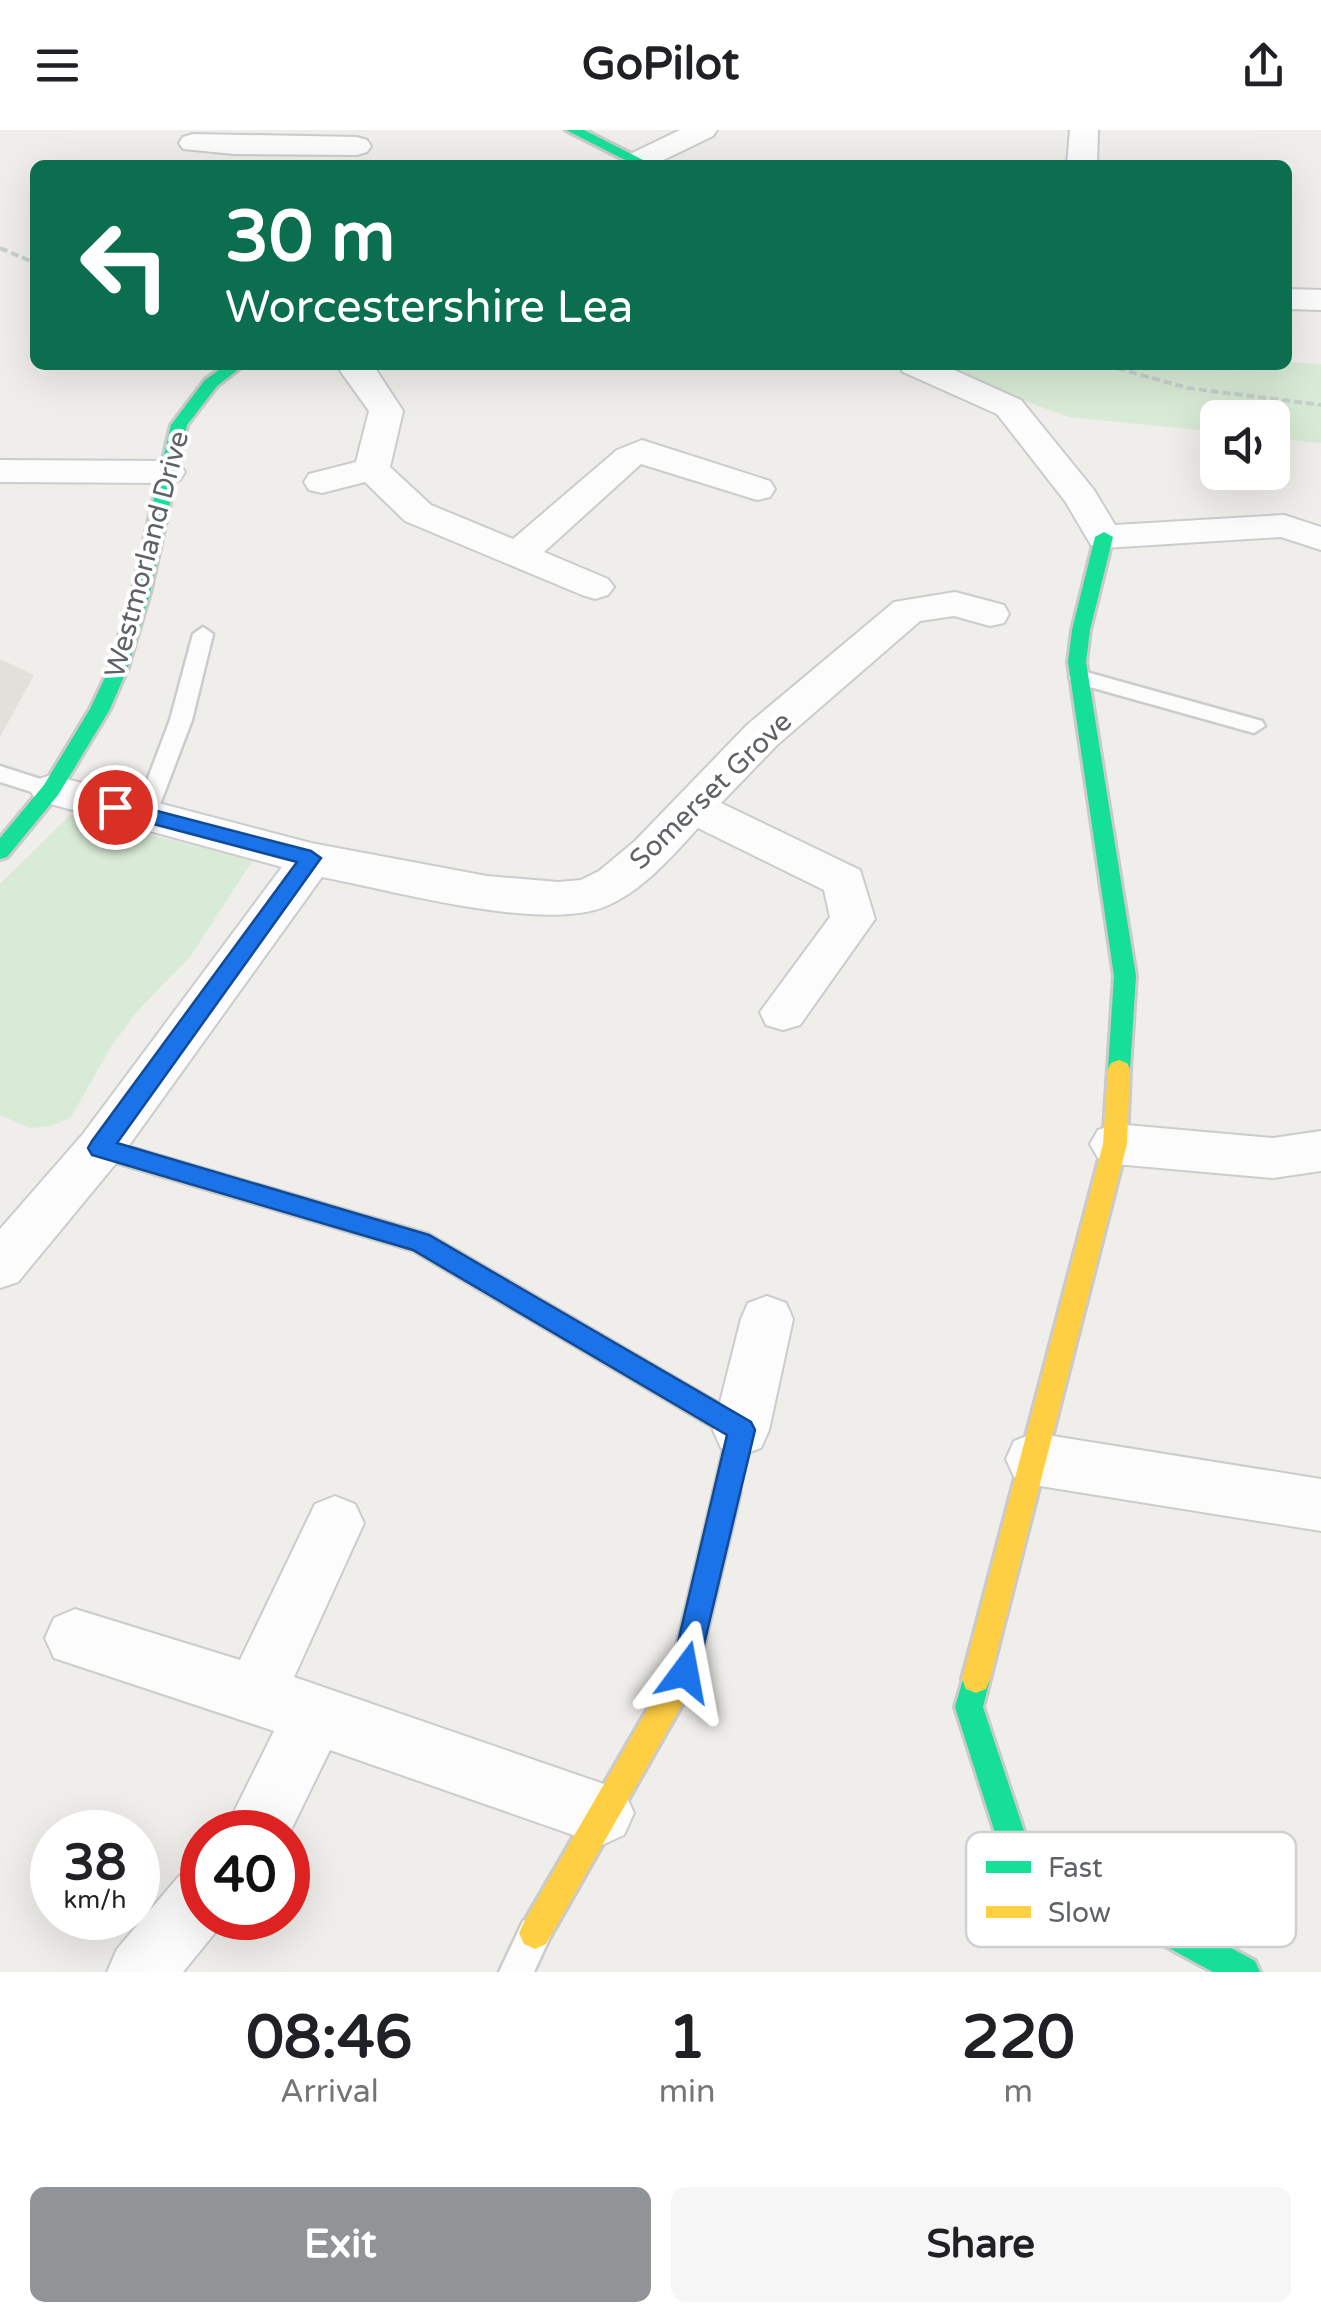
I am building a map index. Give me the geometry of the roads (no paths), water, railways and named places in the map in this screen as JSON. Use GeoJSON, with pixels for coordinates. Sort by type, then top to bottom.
{"type":"FeatureCollection","features":[{"type":"Feature","properties":{"kind":"street"},"geometry":{"type":"LineString","coordinates":[[573,130],[629,160]]}},
{"type":"Feature","properties":{"kind":"street"},"geometry":{"type":"LineString","coordinates":[[641,160],[702,130]]}},
{"type":"Feature","properties":{"kind":"street"},"geometry":{"type":"LineString","coordinates":[[1082,160],[1084,130]]}},
{"type":"Feature","properties":{"kind":"street"},"geometry":{"type":"LineString","coordinates":[[183,146],[357,146]]}},
{"type":"Feature","properties":{"kind":"street"},"geometry":{"type":"LineString","coordinates":[[1292,298],[1321,300]]}},
{"type":"Feature","properties":{"kind":"street","name":"Westmorland Drive"},"geometry":{"type":"LineString","coordinates":[[0,852],[51,790],[100,709],[119,667],[142,593],[179,426],[193,404],[229,370]]}},
{"type":"Feature","properties":{"kind":"street"},"geometry":{"type":"LineString","coordinates":[[361,370],[386,411],[372,469]]}},
{"type":"Feature","properties":{"kind":"street"},"geometry":{"type":"LineString","coordinates":[[927,370],[1009,407],[1081,498],[1104,538],[1104,557],[1077,633],[1080,677],[1125,976],[1114,1144],[970,1707],[1009,1832]]}},
{"type":"Feature","properties":{"kind":"street"},"geometry":{"type":"LineString","coordinates":[[519,554],[629,457],[642,451],[756,489]]}},
{"type":"Feature","properties":{"kind":"street"},"geometry":{"type":"LineString","coordinates":[[322,482],[372,469]]}},
{"type":"Feature","properties":{"kind":"street"},"geometry":{"type":"LineString","coordinates":[[372,469],[418,513],[594,587]]}},
{"type":"Feature","properties":{"kind":"street"},"geometry":{"type":"LineString","coordinates":[[0,471],[167,472]]}},
{"type":"Feature","properties":{"kind":"street"},"geometry":{"type":"LineString","coordinates":[[1104,538],[1284,526],[1321,538]]}},
{"type":"Feature","properties":{"kind":"street","name":"Somerset Grove"},"geometry":{"type":"LineString","coordinates":[[51,790],[311,858],[487,892],[558,898],[589,895],[614,882],[694,808],[762,735],[908,612],[955,604],[990,614]]}},
{"type":"Feature","properties":{"kind":"street"},"geometry":{"type":"LineString","coordinates":[[694,808],[844,881],[853,919],[782,1012]]}},
{"type":"Feature","properties":{"kind":"street"},"geometry":{"type":"LineString","coordinates":[[0,1266],[100,1148],[311,858]]}},
{"type":"Feature","properties":{"kind":"street"},"geometry":{"type":"LineString","coordinates":[[1114,1144],[1273,1158],[1321,1151]]}},
{"type":"Feature","properties":{"kind":"street"},"geometry":{"type":"LineString","coordinates":[[100,1148],[420,1242],[742,1430]]}},
{"type":"Feature","properties":{"kind":"street"},"geometry":{"type":"LineString","coordinates":[[535,1934],[685,1672],[767,1319]]}},
{"type":"Feature","properties":{"kind":"street"},"geometry":{"type":"LineString","coordinates":[[1034,1459],[1321,1505]]}},
{"type":"Feature","properties":{"kind":"street"},"geometry":{"type":"LineString","coordinates":[[255,1695],[335,1523]]}},
{"type":"Feature","properties":{"kind":"street"},"geometry":{"type":"LineString","coordinates":[[75,1638],[315,1714],[602,1813]]}},
{"type":"Feature","properties":{"kind":"street"},"geometry":{"type":"LineString","coordinates":[[267,1810],[315,1714]]}},
{"type":"Feature","properties":{"kind":"street"},"geometry":{"type":"LineString","coordinates":[[140,1972],[180,1925]]}},
{"type":"Feature","properties":{"kind":"street"},"geometry":{"type":"LineString","coordinates":[[1198,1947],[1244,1972]]}},
{"type":"Feature","properties":{"kind":"lane"},"geometry":{"type":"LineString","coordinates":[[145,815],[181,720],[203,634]]}},
{"type":"Feature","properties":{"kind":"lane"},"geometry":{"type":"LineString","coordinates":[[1080,677],[1254,726]]}},
{"type":"Feature","properties":{"kind":"lane"},"geometry":{"type":"LineString","coordinates":[[0,774],[51,790]]}},
{"type":"Feature","properties":{"kind":"lane"},"geometry":{"type":"LineString","coordinates":[[516,1972],[535,1934]]}}]}
